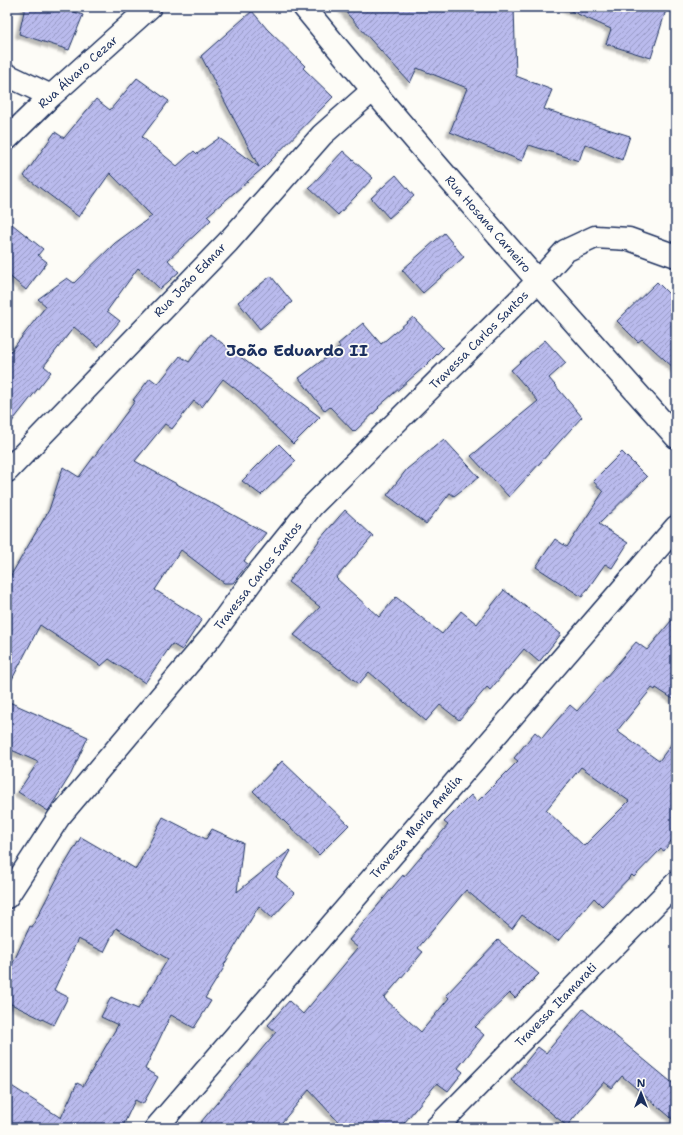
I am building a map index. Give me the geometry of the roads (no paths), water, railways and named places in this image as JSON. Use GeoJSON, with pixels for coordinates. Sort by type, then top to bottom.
{"type":"FeatureCollection","features":[{"type":"Feature","properties":{"kind":"street","name":"Rua Álvaro Cezar"},"geometry":{"type":"LineString","coordinates":[[7,139],[51,96],[150,7]]}},
{"type":"Feature","properties":{"kind":"street","name":"Rua Hosana Carneiro"},"geometry":{"type":"LineString","coordinates":[[304,7],[538,281],[676,437]]}},
{"type":"Feature","properties":{"kind":"street"},"geometry":{"type":"LineString","coordinates":[[7,75],[51,96]]}},
{"type":"Feature","properties":{"kind":"street","name":"Rua João Edmar"},"geometry":{"type":"LineString","coordinates":[[7,471],[228,242],[322,135],[374,90]]}},
{"type":"Feature","properties":{"kind":"street","name":"Travessa Carlos Santos"},"geometry":{"type":"LineString","coordinates":[[7,897],[60,817],[210,637],[254,578],[312,506],[538,281],[564,251],[595,237],[629,239],[676,256]]}},
{"type":"Feature","properties":{"kind":"street","name":"Travessa Maria Amélia"},"geometry":{"type":"LineString","coordinates":[[156,1128],[676,527]]}},
{"type":"Feature","properties":{"kind":"street","name":"Travessa Itamarati"},"geometry":{"type":"LineString","coordinates":[[436,1128],[676,883]]}},
{"type":"Feature","properties":{"kind":"district","name":"João Eduardo II"},"geometry":{"type":"Point","coordinates":[297,350]}}]}
